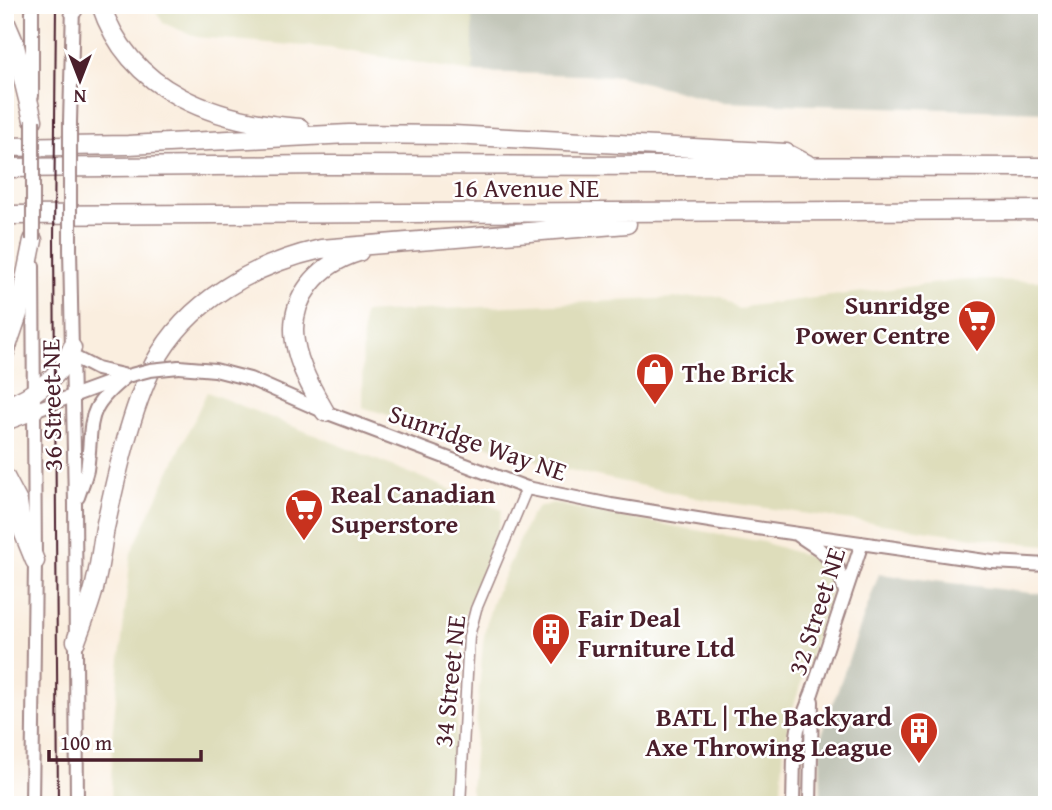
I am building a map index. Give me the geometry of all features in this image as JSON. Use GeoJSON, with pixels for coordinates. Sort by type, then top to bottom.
{"type":"FeatureCollection","features":[{"type":"Feature","properties":{"kind":"highway"},"geometry":{"type":"LineString","coordinates":[[101,5],[120,44],[131,58],[145,73],[178,97],[204,109],[244,121],[349,134]]}},
{"type":"Feature","properties":{"kind":"highway"},"geometry":{"type":"LineString","coordinates":[[5,21],[14,42],[33,120]]}},
{"type":"Feature","properties":{"kind":"highway"},"geometry":{"type":"LineString","coordinates":[[5,147],[140,145],[349,134],[453,135],[786,153],[810,166]]}},
{"type":"Feature","properties":{"kind":"highway","name":"16 Avenue NE"},"geometry":{"type":"LineString","coordinates":[[5,168],[315,165],[1047,167]]}},
{"type":"Feature","properties":{"kind":"highway","name":"16 Avenue NE"},"geometry":{"type":"LineString","coordinates":[[5,215],[1047,210]]}},
{"type":"Feature","properties":{"kind":"highway"},"geometry":{"type":"LineString","coordinates":[[76,641],[96,582],[120,467],[145,384],[174,335],[215,296],[233,283],[264,267],[298,254],[321,249],[619,225],[768,220],[786,213]]}},
{"type":"Feature","properties":{"kind":"highway"},"geometry":{"type":"LineString","coordinates":[[5,222],[36,221],[62,215]]}},
{"type":"Feature","properties":{"kind":"highway"},"geometry":{"type":"LineString","coordinates":[[5,352],[18,314],[33,240]]}},
{"type":"Feature","properties":{"kind":"highway"},"geometry":{"type":"LineString","coordinates":[[325,412],[298,354],[294,331],[298,306],[311,282],[331,264],[344,257],[392,243]]}},
{"type":"Feature","properties":{"kind":"highway"},"geometry":{"type":"LineString","coordinates":[[5,421],[34,401],[68,361],[72,352]]}},
{"type":"Feature","properties":{"kind":"highway"},"geometry":{"type":"LineString","coordinates":[[5,407],[34,401]]}},
{"type":"Feature","properties":{"kind":"highway"},"geometry":{"type":"LineString","coordinates":[[5,477],[18,502],[22,529],[35,561]]}},
{"type":"Feature","properties":{"kind":"main road","name":"36 Street NE"},"geometry":{"type":"LineString","coordinates":[[32,5],[35,561],[32,805]]}},
{"type":"Feature","properties":{"kind":"main road","name":"36 Street NE"},"geometry":{"type":"LineString","coordinates":[[72,7],[71,249],[77,805]]}},
{"type":"Feature","properties":{"kind":"main road"},"geometry":{"type":"LineString","coordinates":[[72,352],[97,369],[127,376]]}},
{"type":"Feature","properties":{"kind":"main road","name":"Sunridge Way NE"},"geometry":{"type":"LineString","coordinates":[[34,401],[73,394],[150,370],[215,370],[250,379],[325,412],[527,488],[611,505],[795,533],[992,562],[1047,565]]}},
{"type":"Feature","properties":{"kind":"main road"},"geometry":{"type":"LineString","coordinates":[[75,504],[87,471],[93,415],[108,392],[127,376]]}},
{"type":"Feature","properties":{"kind":"main road"},"geometry":{"type":"LineString","coordinates":[[795,533],[819,549],[838,568],[846,592]]}},
{"type":"Feature","properties":{"kind":"main road","name":"32 Street NE"},"geometry":{"type":"LineString","coordinates":[[793,805],[794,755],[798,729],[813,694],[862,542]]}},
{"type":"Feature","properties":{"kind":"main road","name":"32 Street NE"},"geometry":{"type":"LineString","coordinates":[[810,805],[813,694]]}},
{"type":"Feature","properties":{"kind":"street","name":"34 Street NE"},"geometry":{"type":"LineString","coordinates":[[460,805],[469,636],[476,609],[527,488]]}},
{"type":"Feature","properties":{"kind":"shaded area"},"geometry":{"type":"Polygon","coordinates":[[[152,5],[473,5],[473,72],[329,48],[197,37],[163,23],[152,5]]]}},
{"type":"Feature","properties":{"kind":"shaded area"},"geometry":{"type":"Polygon","coordinates":[[[473,5],[1047,5],[1047,112],[722,102],[619,76],[473,72],[473,5]]]}},
{"type":"Feature","properties":{"kind":"shaded area","name":"Sunridge Power Centre"},"geometry":{"type":"Polygon","coordinates":[[[964,280],[1047,281],[1047,545],[702,499],[561,468],[362,407],[363,313],[721,296],[739,310],[749,306],[964,280]]]}},
{"type":"Feature","properties":{"kind":"shaded area"},"geometry":{"type":"Polygon","coordinates":[[[207,392],[502,510],[498,529],[464,618],[451,805],[111,805],[112,737],[131,553],[207,392]]]}},
{"type":"Feature","properties":{"kind":"shaded area"},"geometry":{"type":"Polygon","coordinates":[[[553,503],[763,542],[819,560],[828,570],[831,593],[790,717],[781,791],[776,805],[470,805],[487,621],[493,600],[530,517],[538,508],[553,503]]]}},
{"type":"Feature","properties":{"kind":"shaded area"},"geometry":{"type":"Polygon","coordinates":[[[879,574],[1047,593],[1047,805],[821,805],[820,740],[879,574]]]}},
{"type":"Feature","properties":{"kind":"green space"},"geometry":{"type":"Polygon","coordinates":[[[5,544],[8,805],[5,805],[5,544]]]}},
{"type":"Feature","properties":{"kind":"tram line"},"geometry":{"type":"LineString","coordinates":[[56,5],[54,240],[58,805]]}},
{"type":"Feature","properties":{"kind":"place","name":"Sunridge Power Centre"},"geometry":{"type":"Point","coordinates":[977,353]}},
{"type":"Feature","properties":{"kind":"place","name":"The Brick"},"geometry":{"type":"Point","coordinates":[655,406]}},
{"type":"Feature","properties":{"kind":"place","name":"Real Canadian Superstore"},"geometry":{"type":"Point","coordinates":[304,542]}},
{"type":"Feature","properties":{"kind":"place","name":"Fair Deal Furniture Ltd"},"geometry":{"type":"Point","coordinates":[551,666]}},
{"type":"Feature","properties":{"kind":"place","name":"BATL | The Backyard Axe Throwing League"},"geometry":{"type":"Point","coordinates":[919,765]}}]}
